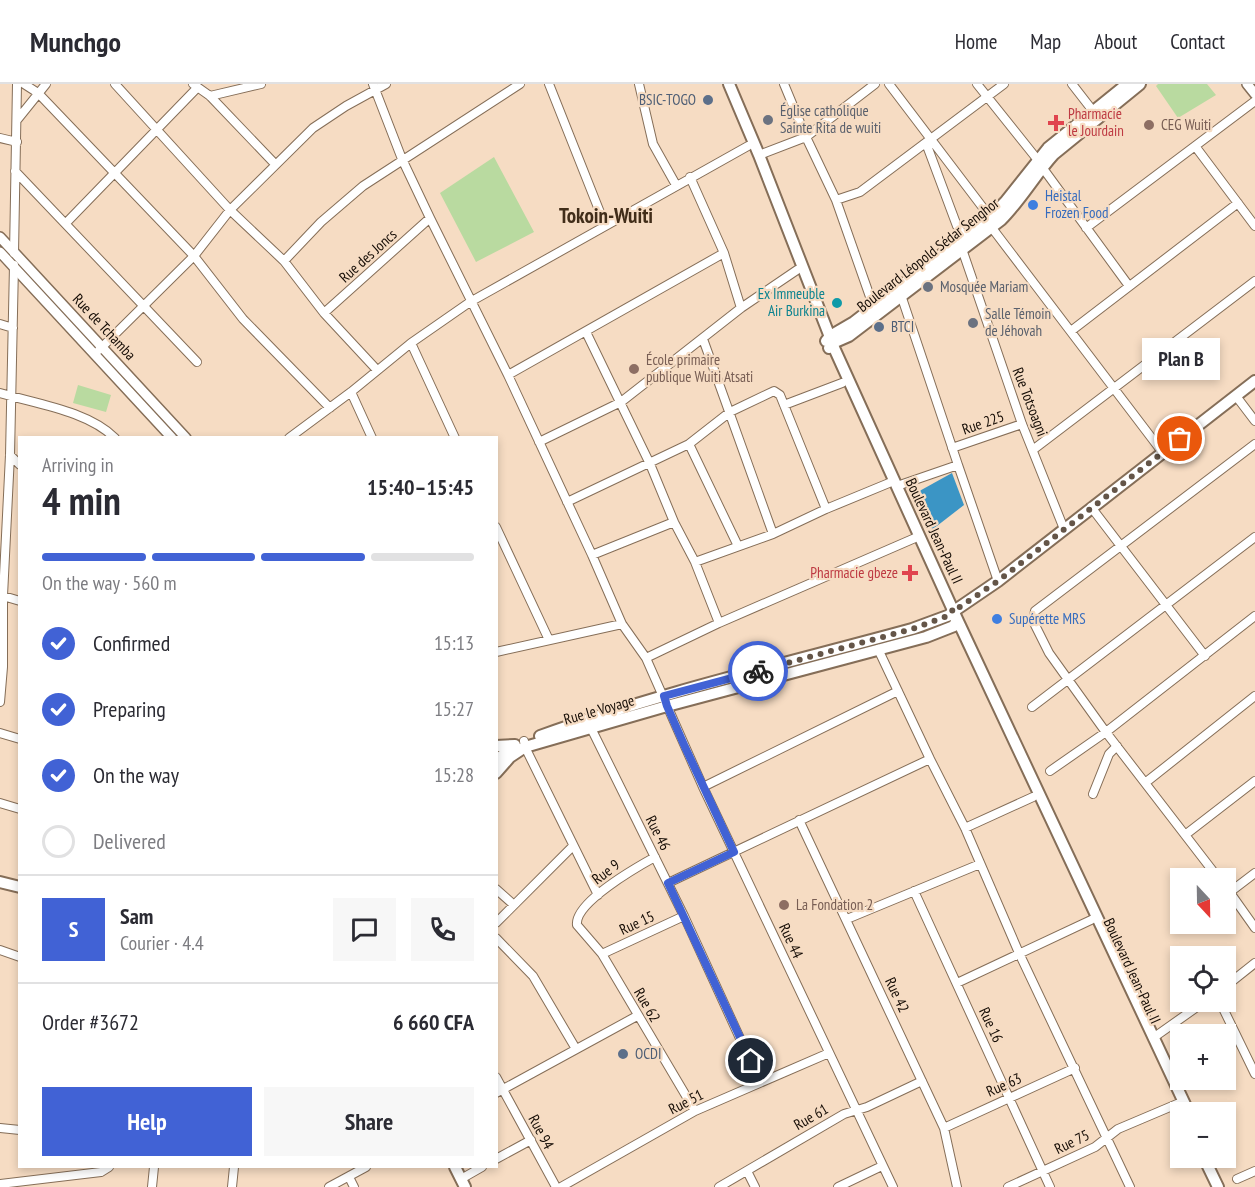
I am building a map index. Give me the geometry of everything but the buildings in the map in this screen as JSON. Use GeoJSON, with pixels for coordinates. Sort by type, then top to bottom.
{"type":"FeatureCollection","features":[{"type":"Feature","properties":{"kind":"main road","name":"Boulevard Jean-Paul II"},"geometry":{"type":"LineString","coordinates":[[722,84],[797,270],[915,538],[954,616],[1033,797],[1177,1102]]}},
{"type":"Feature","properties":{"kind":"main road","name":"Boulevard Jean-Paul II"},"geometry":{"type":"LineString","coordinates":[[729,84],[759,155],[830,341],[842,383],[893,485],[1184,1102]]}},
{"type":"Feature","properties":{"kind":"main road","name":"Boulevard Léopold Sédar Senghor"},"geometry":{"type":"LineString","coordinates":[[830,341],[848,332],[965,237],[1013,207],[1048,148],[1127,84]]}},
{"type":"Feature","properties":{"kind":"main road","name":"Boulevard Léopold Sédar Senghor"},"geometry":{"type":"LineString","coordinates":[[1039,163],[1140,84]]}},
{"type":"Feature","properties":{"kind":"main road","name":"Boulevard Léopold Sédar Senghor"},"geometry":{"type":"LineString","coordinates":[[875,311],[901,295],[962,249],[991,222]]}},
{"type":"Feature","properties":{"kind":"main road"},"geometry":{"type":"LineString","coordinates":[[830,341],[848,332]]}},
{"type":"Feature","properties":{"kind":"main road"},"geometry":{"type":"LineString","coordinates":[[666,701],[954,616],[1255,381]]}},
{"type":"Feature","properties":{"kind":"main road","name":"Rue le Voyage"},"geometry":{"type":"LineString","coordinates":[[498,764],[510,757],[522,744],[666,701],[926,637],[954,616]]}},
{"type":"Feature","properties":{"kind":"main road"},"geometry":{"type":"LineString","coordinates":[[498,746],[522,744]]}},
{"type":"Feature","properties":{"kind":"main road"},"geometry":{"type":"LineString","coordinates":[[0,882],[18,886]]}},
{"type":"Feature","properties":{"kind":"main road"},"geometry":{"type":"LineString","coordinates":[[456,1168],[463,1183]]}},
{"type":"Feature","properties":{"kind":"main road"},"geometry":{"type":"LineString","coordinates":[[1209,1168],[1218,1187]]}},
{"type":"Feature","properties":{"kind":"main road"},"geometry":{"type":"LineString","coordinates":[[1216,1168],[1225,1187]]}},
{"type":"Feature","properties":{"kind":"street"},"geometry":{"type":"LineString","coordinates":[[5,254],[15,171],[17,84]]}},
{"type":"Feature","properties":{"kind":"street"},"geometry":{"type":"LineString","coordinates":[[24,84],[38,93],[194,256],[243,319],[330,408]]}},
{"type":"Feature","properties":{"kind":"street"},"geometry":{"type":"LineString","coordinates":[[17,120],[46,84]]}},
{"type":"Feature","properties":{"kind":"street"},"geometry":{"type":"LineString","coordinates":[[115,84],[230,210],[284,261],[324,313],[377,370]]}},
{"type":"Feature","properties":{"kind":"street"},"geometry":{"type":"LineString","coordinates":[[210,96],[261,84]]}},
{"type":"Feature","properties":{"kind":"street"},"geometry":{"type":"LineString","coordinates":[[98,350],[194,256],[230,210],[313,128],[374,88],[386,84]]}},
{"type":"Feature","properties":{"kind":"street"},"geometry":{"type":"LineString","coordinates":[[284,261],[338,206],[363,186],[520,84]]}},
{"type":"Feature","properties":{"kind":"street"},"geometry":{"type":"LineString","coordinates":[[549,84],[605,225]]}},
{"type":"Feature","properties":{"kind":"street"},"geometry":{"type":"LineString","coordinates":[[639,84],[653,144],[676,186]]}},
{"type":"Feature","properties":{"kind":"street"},"geometry":{"type":"LineString","coordinates":[[784,84],[836,200],[875,311]]}},
{"type":"Feature","properties":{"kind":"street"},"geometry":{"type":"LineString","coordinates":[[759,155],[806,137],[875,84]]}},
{"type":"Feature","properties":{"kind":"street"},"geometry":{"type":"LineString","coordinates":[[889,84],[928,141],[1163,453]]}},
{"type":"Feature","properties":{"kind":"street"},"geometry":{"type":"LineString","coordinates":[[977,84],[1039,163],[1129,286]]}},
{"type":"Feature","properties":{"kind":"street"},"geometry":{"type":"LineString","coordinates":[[836,200],[860,192],[1004,84]]}},
{"type":"Feature","properties":{"kind":"street"},"geometry":{"type":"LineString","coordinates":[[1072,84],[1093,111]]}},
{"type":"Feature","properties":{"kind":"street"},"geometry":{"type":"LineString","coordinates":[[1247,84],[1255,94]]}},
{"type":"Feature","properties":{"kind":"street"},"geometry":{"type":"LineString","coordinates":[[66,223],[157,129],[195,86],[210,96],[275,164]]}},
{"type":"Feature","properties":{"kind":"street","name":"Rue 44"},"geometry":{"type":"LineString","coordinates":[[374,88],[402,159],[470,302],[508,375],[592,555],[621,624],[646,658],[703,787],[893,1187]]}},
{"type":"Feature","properties":{"kind":"street"},"geometry":{"type":"LineString","coordinates":[[1086,228],[1255,101]]}},
{"type":"Feature","properties":{"kind":"street"},"geometry":{"type":"LineString","coordinates":[[0,138],[17,142]]}},
{"type":"Feature","properties":{"kind":"street"},"geometry":{"type":"LineString","coordinates":[[928,141],[957,226],[965,237]]}},
{"type":"Feature","properties":{"kind":"street"},"geometry":{"type":"LineString","coordinates":[[292,436],[411,343],[470,302],[748,146]]}},
{"type":"Feature","properties":{"kind":"street"},"geometry":{"type":"LineString","coordinates":[[1195,146],[1255,226]]}},
{"type":"Feature","properties":{"kind":"street"},"geometry":{"type":"LineString","coordinates":[[15,171],[197,362]]}},
{"type":"Feature","properties":{"kind":"street"},"geometry":{"type":"LineString","coordinates":[[690,177],[724,253],[741,308]]}},
{"type":"Feature","properties":{"kind":"street"},"geometry":{"type":"LineString","coordinates":[[1071,331],[1238,203]]}},
{"type":"Feature","properties":{"kind":"street","name":"Rue des Joncs"},"geometry":{"type":"LineString","coordinates":[[324,313],[430,218]]}},
{"type":"Feature","properties":{"kind":"street","name":"Rue de Tchamba"},"geometry":{"type":"LineString","coordinates":[[0,237],[5,254],[14,266],[184,436]]}},
{"type":"Feature","properties":{"kind":"street","name":"Rue Totsoagni"},"geometry":{"type":"LineString","coordinates":[[962,249],[1023,424],[1064,529]]}},
{"type":"Feature","properties":{"kind":"street"},"geometry":{"type":"LineString","coordinates":[[508,375],[724,253]]}},
{"type":"Feature","properties":{"kind":"street","name":"Rue de Tchamba"},"geometry":{"type":"LineString","coordinates":[[5,254],[98,350],[170,436]]}},
{"type":"Feature","properties":{"kind":"street"},"geometry":{"type":"LineString","coordinates":[[0,702],[4,532],[10,457],[14,266]]}},
{"type":"Feature","properties":{"kind":"street"},"geometry":{"type":"LineString","coordinates":[[539,442],[621,402],[741,308],[797,270]]}},
{"type":"Feature","properties":{"kind":"street"},"geometry":{"type":"LineString","coordinates":[[1034,449],[1255,281]]}},
{"type":"Feature","properties":{"kind":"street"},"geometry":{"type":"LineString","coordinates":[[901,295],[998,581]]}},
{"type":"Feature","properties":{"kind":"street"},"geometry":{"type":"LineString","coordinates":[[0,324],[13,328]]}},
{"type":"Feature","properties":{"kind":"street"},"geometry":{"type":"LineString","coordinates":[[586,332],[650,464],[674,522],[696,562],[718,623]]}},
{"type":"Feature","properties":{"kind":"street"},"geometry":{"type":"LineString","coordinates":[[703,339],[773,534]]}},
{"type":"Feature","properties":{"kind":"street"},"geometry":{"type":"LineString","coordinates":[[411,343],[454,436]]}},
{"type":"Feature","properties":{"kind":"street"},"geometry":{"type":"LineString","coordinates":[[784,405],[842,383]]}},
{"type":"Feature","properties":{"kind":"street"},"geometry":{"type":"LineString","coordinates":[[567,502],[689,444],[730,412],[772,391],[779,393],[826,509]]}},
{"type":"Feature","properties":{"kind":"street"},"geometry":{"type":"LineString","coordinates":[[351,392],[371,436]]}},
{"type":"Feature","properties":{"kind":"street"},"geometry":{"type":"LineString","coordinates":[[0,393],[90,419],[106,428],[113,436]]}},
{"type":"Feature","properties":{"kind":"street"},"geometry":{"type":"LineString","coordinates":[[1236,396],[1255,421]]}},
{"type":"Feature","properties":{"kind":"street","name":"Rue 225"},"geometry":{"type":"LineString","coordinates":[[952,448],[1023,424]]}},
{"type":"Feature","properties":{"kind":"street"},"geometry":{"type":"LineString","coordinates":[[689,444],[738,546]]}},
{"type":"Feature","properties":{"kind":"street"},"geometry":{"type":"LineString","coordinates":[[1211,868],[1106,732],[1049,653],[1033,621],[1033,615],[1035,611],[1255,444]]}},
{"type":"Feature","properties":{"kind":"street"},"geometry":{"type":"LineString","coordinates":[[0,457],[10,457],[18,463]]}},
{"type":"Feature","properties":{"kind":"street"},"geometry":{"type":"LineString","coordinates":[[696,562],[773,534],[826,509],[958,465]]}},
{"type":"Feature","properties":{"kind":"street"},"geometry":{"type":"LineString","coordinates":[[1091,507],[1205,656]]}},
{"type":"Feature","properties":{"kind":"street"},"geometry":{"type":"LineString","coordinates":[[592,555],[674,522]]}},
{"type":"Feature","properties":{"kind":"street"},"geometry":{"type":"LineString","coordinates":[[498,531],[549,640]]}},
{"type":"Feature","properties":{"kind":"street"},"geometry":{"type":"LineString","coordinates":[[1032,707],[1255,537]]}},
{"type":"Feature","properties":{"kind":"street"},"geometry":{"type":"LineString","coordinates":[[646,658],[718,623],[915,538]]}},
{"type":"Feature","properties":{"kind":"street"},"geometry":{"type":"LineString","coordinates":[[2,595],[18,600]]}},
{"type":"Feature","properties":{"kind":"street"},"geometry":{"type":"LineString","coordinates":[[1050,771],[1106,732],[1255,616]]}},
{"type":"Feature","properties":{"kind":"street"},"geometry":{"type":"LineString","coordinates":[[498,652],[621,624]]}},
{"type":"Feature","properties":{"kind":"street"},"geometry":{"type":"LineString","coordinates":[[878,650],[965,828],[1019,953],[1130,1187]]}},
{"type":"Feature","properties":{"kind":"street"},"geometry":{"type":"LineString","coordinates":[[703,787],[898,691]]}},
{"type":"Feature","properties":{"kind":"street"},"geometry":{"type":"LineString","coordinates":[[1145,783],[1255,696]]}},
{"type":"Feature","properties":{"kind":"street","name":"Rue 46"},"geometry":{"type":"LineString","coordinates":[[589,724],[684,916],[760,1082]]}},
{"type":"Feature","properties":{"kind":"street"},"geometry":{"type":"LineString","coordinates":[[0,733],[18,738]]}},
{"type":"Feature","properties":{"kind":"street"},"geometry":{"type":"LineString","coordinates":[[522,744],[598,895]]}},
{"type":"Feature","properties":{"kind":"street"},"geometry":{"type":"LineString","coordinates":[[1094,794],[1109,754],[1117,746]]}},
{"type":"Feature","properties":{"kind":"street"},"geometry":{"type":"LineString","coordinates":[[668,883],[930,759]]}},
{"type":"Feature","properties":{"kind":"street"},"geometry":{"type":"LineString","coordinates":[[1185,835],[1255,781]]}},
{"type":"Feature","properties":{"kind":"street"},"geometry":{"type":"LineString","coordinates":[[965,828],[1033,797]]}},
{"type":"Feature","properties":{"kind":"street"},"geometry":{"type":"LineString","coordinates":[[0,803],[18,808]]}},
{"type":"Feature","properties":{"kind":"street","name":"Rue 42"},"geometry":{"type":"LineString","coordinates":[[799,820],[944,1128],[957,1187]]}},
{"type":"Feature","properties":{"kind":"street"},"geometry":{"type":"LineString","coordinates":[[498,921],[573,846]]}},
{"type":"Feature","properties":{"kind":"street","name":"Rue 9"},"geometry":{"type":"LineString","coordinates":[[578,916],[623,874],[655,857]]}},
{"type":"Feature","properties":{"kind":"street"},"geometry":{"type":"LineString","coordinates":[[847,919],[980,864]]}},
{"type":"Feature","properties":{"kind":"street"},"geometry":{"type":"LineString","coordinates":[[1236,884],[1255,873]]}},
{"type":"Feature","properties":{"kind":"street"},"geometry":{"type":"LineString","coordinates":[[498,891],[514,905]]}},
{"type":"Feature","properties":{"kind":"street","name":"Rue 16"},"geometry":{"type":"LineString","coordinates":[[914,891],[1050,1187]]}},
{"type":"Feature","properties":{"kind":"street"},"geometry":{"type":"LineString","coordinates":[[1236,901],[1255,928]]}},
{"type":"Feature","properties":{"kind":"street","name":"Rue 62"},"geometry":{"type":"LineString","coordinates":[[578,916],[576,920],[579,929],[602,954],[695,1111]]}},
{"type":"Feature","properties":{"kind":"street","name":"Rue 15"},"geometry":{"type":"LineString","coordinates":[[602,954],[684,916]]}},
{"type":"Feature","properties":{"kind":"street"},"geometry":{"type":"LineString","coordinates":[[957,982],[1091,920]]}},
{"type":"Feature","properties":{"kind":"street"},"geometry":{"type":"LineString","coordinates":[[498,940],[533,976],[576,1049]]}},
{"type":"Feature","properties":{"kind":"street"},"geometry":{"type":"LineString","coordinates":[[0,950],[18,956]]}},
{"type":"Feature","properties":{"kind":"street"},"geometry":{"type":"LineString","coordinates":[[1236,978],[1255,963]]}},
{"type":"Feature","properties":{"kind":"street"},"geometry":{"type":"LineString","coordinates":[[1153,1038],[1190,1012]]}},
{"type":"Feature","properties":{"kind":"street"},"geometry":{"type":"LineString","coordinates":[[1225,1012],[1255,1074]]}},
{"type":"Feature","properties":{"kind":"street"},"geometry":{"type":"LineString","coordinates":[[500,1091],[637,1016]]}},
{"type":"Feature","properties":{"kind":"street","name":"Rue 51"},"geometry":{"type":"LineString","coordinates":[[561,1187],[695,1111],[829,1053]]}},
{"type":"Feature","properties":{"kind":"street","name":"Rue 63"},"geometry":{"type":"LineString","coordinates":[[944,1128],[1075,1068]]}},
{"type":"Feature","properties":{"kind":"street","name":"Rue 61"},"geometry":{"type":"LineString","coordinates":[[719,1187],[844,1114],[922,1081]]}},
{"type":"Feature","properties":{"kind":"street","name":"Rue 94"},"geometry":{"type":"LineString","coordinates":[[500,1091],[531,1140],[556,1187]]}},
{"type":"Feature","properties":{"kind":"street","name":"Rue 75"},"geometry":{"type":"LineString","coordinates":[[1008,1187],[1095,1147],[1118,1129],[1170,1111]]}},
{"type":"Feature","properties":{"kind":"street"},"geometry":{"type":"LineString","coordinates":[[0,1128],[18,1130]]}},
{"type":"Feature","properties":{"kind":"street"},"geometry":{"type":"LineString","coordinates":[[498,1158],[531,1140]]}},
{"type":"Feature","properties":{"kind":"street"},"geometry":{"type":"LineString","coordinates":[[838,1187],[882,1166]]}},
{"type":"Feature","properties":{"kind":"street"},"geometry":{"type":"LineString","coordinates":[[0,1184],[101,1172],[107,1168]]}},
{"type":"Feature","properties":{"kind":"street"},"geometry":{"type":"LineString","coordinates":[[152,1187],[154,1168]]}},
{"type":"Feature","properties":{"kind":"street"},"geometry":{"type":"LineString","coordinates":[[232,1187],[234,1168]]}},
{"type":"Feature","properties":{"kind":"street"},"geometry":{"type":"LineString","coordinates":[[329,1187],[364,1168]]}},
{"type":"Feature","properties":{"kind":"street"},"geometry":{"type":"LineString","coordinates":[[463,1183],[481,1168]]}},
{"type":"Feature","properties":{"kind":"street"},"geometry":{"type":"LineString","coordinates":[[747,1171],[755,1187]]}},
{"type":"Feature","properties":{"kind":"street"},"geometry":{"type":"LineString","coordinates":[[1237,1179],[1255,1171]]}},
{"type":"Feature","properties":{"kind":"street"},"geometry":{"type":"LineString","coordinates":[[349,1177],[354,1187]]}},
{"type":"Feature","properties":{"kind":"green space"},"geometry":{"type":"Polygon","coordinates":[[[1158,84],[1207,84],[1216,95],[1178,118],[1156,86],[1158,84]]]}},
{"type":"Feature","properties":{"kind":"green space"},"geometry":{"type":"Polygon","coordinates":[[[494,157],[534,232],[476,262],[440,193],[494,157]]]}},
{"type":"Feature","properties":{"kind":"green space"},"geometry":{"type":"Polygon","coordinates":[[[78,385],[111,395],[106,412],[73,403],[78,385]]]}},
{"type":"Feature","properties":{"kind":"water"},"geometry":{"type":"Polygon","coordinates":[[[952,473],[964,505],[933,529],[927,525],[914,494],[952,473]]]}},
{"type":"Feature","properties":{"kind":"way so far"},"geometry":{"type":"LineString","coordinates":[[758,671],[912,629],[950,615],[953,609],[954,611],[972,600],[998,581],[1180,439]]}},
{"type":"Feature","properties":{"kind":"place","name":"BSIC-TOGO"},"geometry":{"type":"Point","coordinates":[708,100]}},
{"type":"Feature","properties":{"kind":"place","name":"Église catholique Sainte Rita de wuiti"},"geometry":{"type":"Point","coordinates":[768,120]}},
{"type":"Feature","properties":{"kind":"place","name":"Pharmacie le Jourdain"},"geometry":{"type":"Point","coordinates":[1056,123]}},
{"type":"Feature","properties":{"kind":"place","name":"CEG Wuiti"},"geometry":{"type":"Point","coordinates":[1149,125]}},
{"type":"Feature","properties":{"kind":"place","name":"Heistal Frozen Food"},"geometry":{"type":"Point","coordinates":[1033,205]}},
{"type":"Feature","properties":{"kind":"place","name":"Mosquée Mariam"},"geometry":{"type":"Point","coordinates":[928,287]}},
{"type":"Feature","properties":{"kind":"place","name":"Ex Immeuble Air Burkina"},"geometry":{"type":"Point","coordinates":[837,303]}},
{"type":"Feature","properties":{"kind":"place","name":"Salle Témoin de Jéhovah"},"geometry":{"type":"Point","coordinates":[973,323]}},
{"type":"Feature","properties":{"kind":"place","name":"BTCI"},"geometry":{"type":"Point","coordinates":[879,327]}},
{"type":"Feature","properties":{"kind":"place","name":"École primaire publique Wuiti Atsati"},"geometry":{"type":"Point","coordinates":[634,369]}},
{"type":"Feature","properties":{"kind":"place","name":"Plan B"},"geometry":{"type":"Point","coordinates":[1180,439]}},
{"type":"Feature","properties":{"kind":"place","name":"Pharmacie gbeze"},"geometry":{"type":"Point","coordinates":[910,573]}},
{"type":"Feature","properties":{"kind":"place","name":"Supérette MRS"},"geometry":{"type":"Point","coordinates":[997,619]}},
{"type":"Feature","properties":{"kind":"place","name":"La Fondation 2"},"geometry":{"type":"Point","coordinates":[784,905]}},
{"type":"Feature","properties":{"kind":"place","name":"OCDI"},"geometry":{"type":"Point","coordinates":[623,1054]}},
{"type":"Feature","properties":{"kind":"district","name":"Tokoin-Wuiti"},"geometry":{"type":"Point","coordinates":[606,216]}},
{"type":"Feature","properties":{"kind":"route"},"geometry":{"type":"LineString","coordinates":[[751,1061],[668,883],[734,852],[664,696],[758,671]]}}]}
